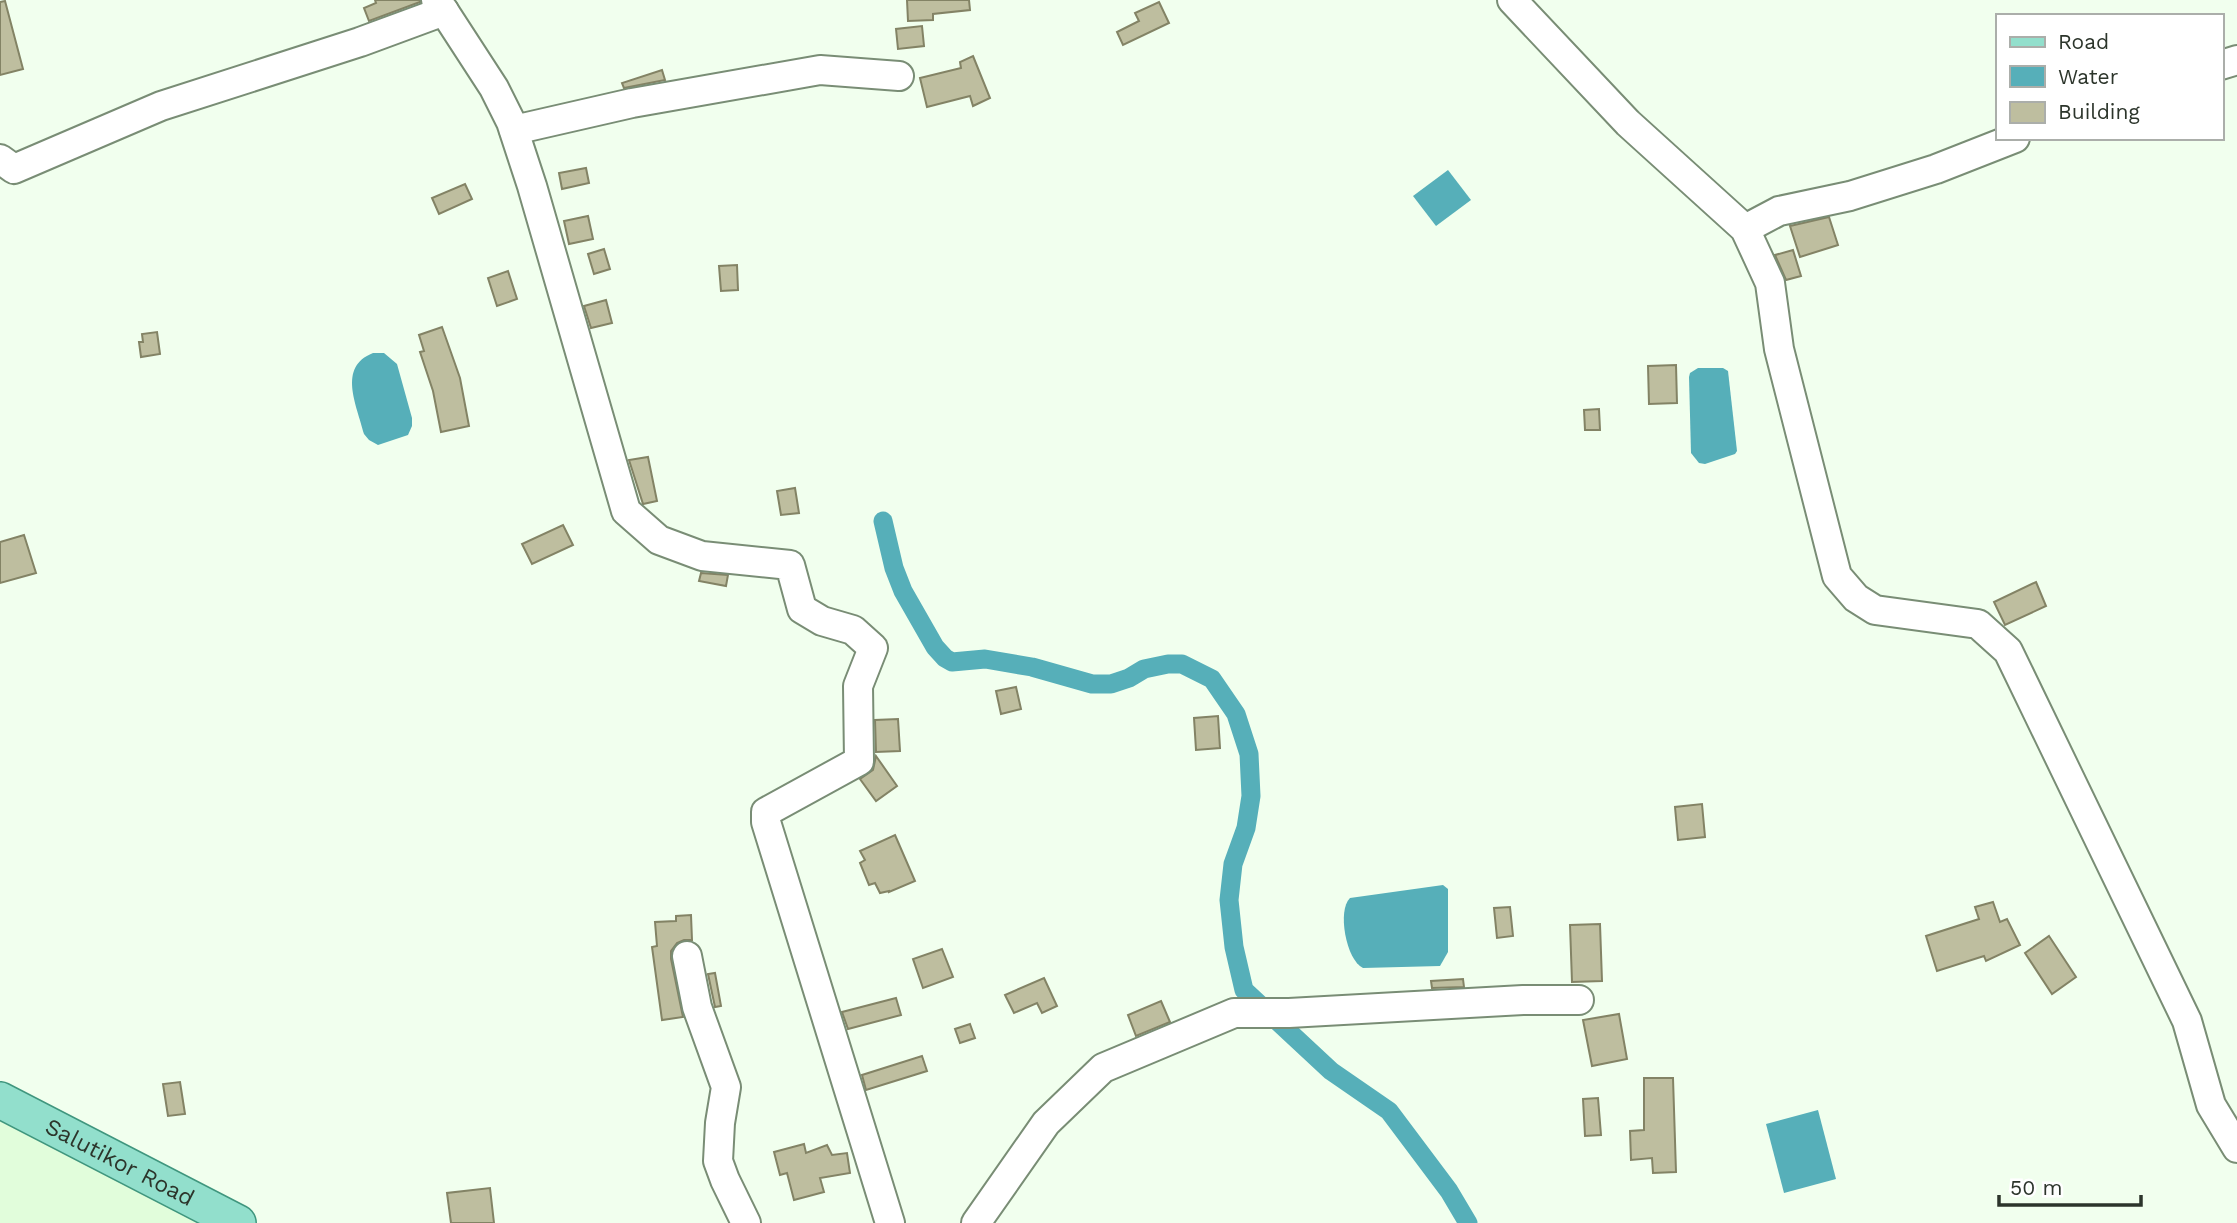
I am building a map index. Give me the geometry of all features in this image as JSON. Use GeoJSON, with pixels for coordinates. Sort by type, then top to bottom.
{"type":"FeatureCollection","features":[{"type":"Feature","properties":{"kind":"main road","name":"Salutikor Road"},"geometry":{"type":"LineString","coordinates":[[0,1100],[238,1223]]}},
{"type":"Feature","properties":{"kind":"street"},"geometry":{"type":"LineString","coordinates":[[1512,0],[1628,123],[1745,229],[1770,283],[1779,349],[1837,576],[1856,597],[1875,610],[1978,624],[2008,651],[2188,1021],[2211,1105],[2237,1148]]}},
{"type":"Feature","properties":{"kind":"street"},"geometry":{"type":"LineString","coordinates":[[0,159],[14,169],[161,106],[360,42],[440,5],[494,88],[514,130],[626,511],[659,540],[702,556],[790,565],[803,609],[822,621],[853,630],[873,648],[858,686],[859,761],[766,812],[766,822],[890,1223]]}},
{"type":"Feature","properties":{"kind":"street"},"geometry":{"type":"LineString","coordinates":[[514,130],[632,103],[820,70],[899,76]]}},
{"type":"Feature","properties":{"kind":"street"},"geometry":{"type":"LineString","coordinates":[[1745,229],[1779,211],[1850,195],[1936,169],[2010,140]]}},
{"type":"Feature","properties":{"kind":"street"},"geometry":{"type":"LineString","coordinates":[[687,956],[697,1007],[726,1087],[718,1161],[746,1223]]}},
{"type":"Feature","properties":{"kind":"street"},"geometry":{"type":"LineString","coordinates":[[976,1223],[1046,1123],[1103,1068],[1234,1013],[1289,1013],[1523,1000],[1579,1000]]}},
{"type":"Feature","properties":{"kind":"shaded area"},"geometry":{"type":"Polygon","coordinates":[[[0,1115],[205,1223],[0,1223],[0,1115]]]}},
{"type":"Feature","properties":{"kind":"water"},"geometry":{"type":"Polygon","coordinates":[[[1448,170],[1471,200],[1436,226],[1413,196],[1448,170]]]}},
{"type":"Feature","properties":{"kind":"water"},"geometry":{"type":"Polygon","coordinates":[[[373,353],[384,353],[397,364],[412,418],[408,435],[378,445],[364,434],[352,388],[355,367],[373,353]]]}},
{"type":"Feature","properties":{"kind":"water"},"geometry":{"type":"Polygon","coordinates":[[[1698,368],[1723,368],[1728,371],[1737,451],[1705,464],[1699,463],[1691,453],[1689,377],[1690,373],[1698,368]]]}},
{"type":"Feature","properties":{"kind":"water"},"geometry":{"type":"Polygon","coordinates":[[[1443,885],[1448,889],[1448,952],[1440,966],[1363,968],[1357,963],[1345,934],[1344,913],[1350,898],[1443,885]]]}},
{"type":"Feature","properties":{"kind":"water"},"geometry":{"type":"Polygon","coordinates":[[[1818,1110],[1836,1179],[1784,1193],[1766,1124],[1818,1110]]]}},
{"type":"Feature","properties":{"kind":"building"},"geometry":{"type":"Polygon","coordinates":[[[375,0],[420,2],[369,21],[364,8],[376,3],[375,0]]]}},
{"type":"Feature","properties":{"kind":"building"},"geometry":{"type":"Polygon","coordinates":[[[907,0],[969,0],[970,10],[933,14],[933,20],[908,21],[907,0]]]}},
{"type":"Feature","properties":{"kind":"building"},"geometry":{"type":"Polygon","coordinates":[[[5,1],[23,69],[0,75],[0,2],[5,1]]]}},
{"type":"Feature","properties":{"kind":"building"},"geometry":{"type":"Polygon","coordinates":[[[1159,2],[1169,23],[1123,45],[1117,32],[1139,21],[1135,13],[1159,2]]]}},
{"type":"Feature","properties":{"kind":"building"},"geometry":{"type":"Polygon","coordinates":[[[922,26],[924,46],[898,49],[896,29],[922,26]]]}},
{"type":"Feature","properties":{"kind":"building"},"geometry":{"type":"Polygon","coordinates":[[[973,56],[990,98],[973,106],[970,96],[927,107],[920,78],[961,68],[960,62],[973,56]]]}},
{"type":"Feature","properties":{"kind":"building"},"geometry":{"type":"Polygon","coordinates":[[[662,70],[665,80],[624,88],[622,83],[662,70]]]}},
{"type":"Feature","properties":{"kind":"building"},"geometry":{"type":"Polygon","coordinates":[[[586,168],[589,183],[562,189],[559,173],[586,168]]]}},
{"type":"Feature","properties":{"kind":"building"},"geometry":{"type":"Polygon","coordinates":[[[465,184],[472,199],[439,214],[432,198],[465,184]]]}},
{"type":"Feature","properties":{"kind":"building"},"geometry":{"type":"Polygon","coordinates":[[[588,216],[593,239],[569,244],[564,221],[588,216]]]}},
{"type":"Feature","properties":{"kind":"building"},"geometry":{"type":"Polygon","coordinates":[[[1829,217],[1838,245],[1800,257],[1790,226],[1829,217]]]}},
{"type":"Feature","properties":{"kind":"building"},"geometry":{"type":"Polygon","coordinates":[[[604,249],[610,269],[594,274],[588,254],[604,249]]]}},
{"type":"Feature","properties":{"kind":"building"},"geometry":{"type":"Polygon","coordinates":[[[1793,250],[1801,276],[1786,280],[1775,255],[1793,250]]]}},
{"type":"Feature","properties":{"kind":"building"},"geometry":{"type":"Polygon","coordinates":[[[737,265],[738,290],[721,291],[719,266],[737,265]]]}},
{"type":"Feature","properties":{"kind":"building"},"geometry":{"type":"Polygon","coordinates":[[[508,271],[517,299],[497,306],[488,278],[508,271]]]}},
{"type":"Feature","properties":{"kind":"building"},"geometry":{"type":"Polygon","coordinates":[[[606,300],[612,323],[591,328],[584,306],[606,300]]]}},
{"type":"Feature","properties":{"kind":"building"},"geometry":{"type":"Polygon","coordinates":[[[442,327],[460,378],[469,426],[441,432],[433,391],[420,352],[424,351],[419,335],[442,327]]]}},
{"type":"Feature","properties":{"kind":"building"},"geometry":{"type":"Polygon","coordinates":[[[157,332],[160,354],[141,357],[139,342],[143,342],[142,334],[157,332]]]}},
{"type":"Feature","properties":{"kind":"building"},"geometry":{"type":"Polygon","coordinates":[[[1676,365],[1677,403],[1649,404],[1648,366],[1676,365]]]}},
{"type":"Feature","properties":{"kind":"building"},"geometry":{"type":"Polygon","coordinates":[[[1599,409],[1600,430],[1585,430],[1584,410],[1599,409]]]}},
{"type":"Feature","properties":{"kind":"building"},"geometry":{"type":"Polygon","coordinates":[[[648,457],[657,501],[643,504],[629,460],[648,457]]]}},
{"type":"Feature","properties":{"kind":"building"},"geometry":{"type":"Polygon","coordinates":[[[795,488],[799,513],[781,515],[777,491],[795,488]]]}},
{"type":"Feature","properties":{"kind":"building"},"geometry":{"type":"Polygon","coordinates":[[[563,525],[573,545],[532,564],[522,544],[563,525]]]}},
{"type":"Feature","properties":{"kind":"building"},"geometry":{"type":"Polygon","coordinates":[[[24,535],[36,573],[0,583],[0,542],[24,535]]]}},
{"type":"Feature","properties":{"kind":"building"},"geometry":{"type":"Polygon","coordinates":[[[701,573],[728,575],[726,586],[699,581],[701,573]]]}},
{"type":"Feature","properties":{"kind":"building"},"geometry":{"type":"Polygon","coordinates":[[[2036,582],[2046,606],[2005,625],[1994,602],[2036,582]]]}},
{"type":"Feature","properties":{"kind":"building"},"geometry":{"type":"Polygon","coordinates":[[[1016,687],[1021,709],[1001,714],[996,691],[1016,687]]]}},
{"type":"Feature","properties":{"kind":"building"},"geometry":{"type":"Polygon","coordinates":[[[1218,716],[1220,748],[1196,750],[1194,718],[1218,716]]]}},
{"type":"Feature","properties":{"kind":"building"},"geometry":{"type":"Polygon","coordinates":[[[898,719],[900,751],[876,752],[875,720],[898,719]]]}},
{"type":"Feature","properties":{"kind":"building"},"geometry":{"type":"Polygon","coordinates":[[[876,756],[897,786],[876,801],[860,779],[873,770],[876,756]]]}},
{"type":"Feature","properties":{"kind":"building"},"geometry":{"type":"Polygon","coordinates":[[[1702,804],[1705,837],[1678,840],[1675,807],[1702,804]]]}},
{"type":"Feature","properties":{"kind":"building"},"geometry":{"type":"Polygon","coordinates":[[[895,835],[915,881],[880,893],[875,883],[869,885],[860,863],[865,860],[860,851],[895,835]]]}},
{"type":"Feature","properties":{"kind":"building"},"geometry":{"type":"Polygon","coordinates":[[[1993,902],[2000,922],[2007,919],[2020,945],[1986,961],[1984,956],[1937,971],[1926,936],[1979,919],[1975,907],[1993,902]]]}},
{"type":"Feature","properties":{"kind":"building"},"geometry":{"type":"Polygon","coordinates":[[[1510,907],[1513,936],[1497,938],[1494,908],[1510,907]]]}},
{"type":"Feature","properties":{"kind":"building"},"geometry":{"type":"Polygon","coordinates":[[[691,915],[692,940],[677,943],[671,951],[683,1017],[662,1020],[652,947],[657,946],[655,922],[676,921],[676,916],[691,915]]]}},
{"type":"Feature","properties":{"kind":"building"},"geometry":{"type":"Polygon","coordinates":[[[1600,924],[1602,981],[1572,982],[1570,925],[1600,924]]]}},
{"type":"Feature","properties":{"kind":"building"},"geometry":{"type":"Polygon","coordinates":[[[2049,936],[2076,977],[2052,994],[2025,953],[2049,936]]]}},
{"type":"Feature","properties":{"kind":"building"},"geometry":{"type":"Polygon","coordinates":[[[942,949],[953,977],[923,988],[913,959],[942,949]]]}},
{"type":"Feature","properties":{"kind":"building"},"geometry":{"type":"Polygon","coordinates":[[[715,973],[721,1006],[715,1007],[708,974],[715,973]]]}},
{"type":"Feature","properties":{"kind":"building"},"geometry":{"type":"Polygon","coordinates":[[[1044,978],[1057,1006],[1042,1013],[1037,1003],[1014,1013],[1005,995],[1044,978]]]}},
{"type":"Feature","properties":{"kind":"building"},"geometry":{"type":"Polygon","coordinates":[[[1463,979],[1464,987],[1432,988],[1431,981],[1463,979]]]}},
{"type":"Feature","properties":{"kind":"building"},"geometry":{"type":"Polygon","coordinates":[[[896,998],[901,1015],[848,1029],[842,1012],[896,998]]]}},
{"type":"Feature","properties":{"kind":"building"},"geometry":{"type":"Polygon","coordinates":[[[1161,1001],[1170,1022],[1136,1036],[1128,1015],[1161,1001]]]}},
{"type":"Feature","properties":{"kind":"building"},"geometry":{"type":"Polygon","coordinates":[[[1619,1014],[1627,1059],[1592,1066],[1583,1020],[1619,1014]]]}},
{"type":"Feature","properties":{"kind":"building"},"geometry":{"type":"Polygon","coordinates":[[[970,1024],[975,1038],[960,1043],[955,1029],[970,1024]]]}},
{"type":"Feature","properties":{"kind":"building"},"geometry":{"type":"Polygon","coordinates":[[[922,1056],[927,1071],[866,1090],[862,1075],[922,1056]]]}},
{"type":"Feature","properties":{"kind":"building"},"geometry":{"type":"Polygon","coordinates":[[[1644,1078],[1673,1078],[1676,1172],[1653,1173],[1652,1158],[1631,1160],[1630,1131],[1644,1130],[1644,1078]]]}},
{"type":"Feature","properties":{"kind":"building"},"geometry":{"type":"Polygon","coordinates":[[[180,1082],[185,1114],[168,1116],[163,1084],[180,1082]]]}},
{"type":"Feature","properties":{"kind":"building"},"geometry":{"type":"Polygon","coordinates":[[[1598,1098],[1601,1135],[1585,1136],[1583,1099],[1598,1098]]]}},
{"type":"Feature","properties":{"kind":"building"},"geometry":{"type":"Polygon","coordinates":[[[804,1144],[806,1153],[827,1145],[832,1155],[847,1153],[850,1173],[820,1178],[824,1192],[794,1200],[787,1173],[780,1175],[774,1152],[804,1144]]]}},
{"type":"Feature","properties":{"kind":"building"},"geometry":{"type":"Polygon","coordinates":[[[490,1188],[494,1223],[451,1223],[447,1193],[490,1188]]]}},
{"type":"Feature","properties":{"kind":"waterway"},"geometry":{"type":"LineString","coordinates":[[883,521],[894,568],[903,591],[935,647],[952,662],[985,659],[1032,667],[1092,684],[1111,684],[1144,669],[1182,664],[1212,679],[1236,714],[1249,754],[1251,796],[1246,828],[1233,864],[1229,900],[1234,947],[1244,990],[1331,1071],[1389,1111],[1449,1191],[1468,1223]]}}]}
